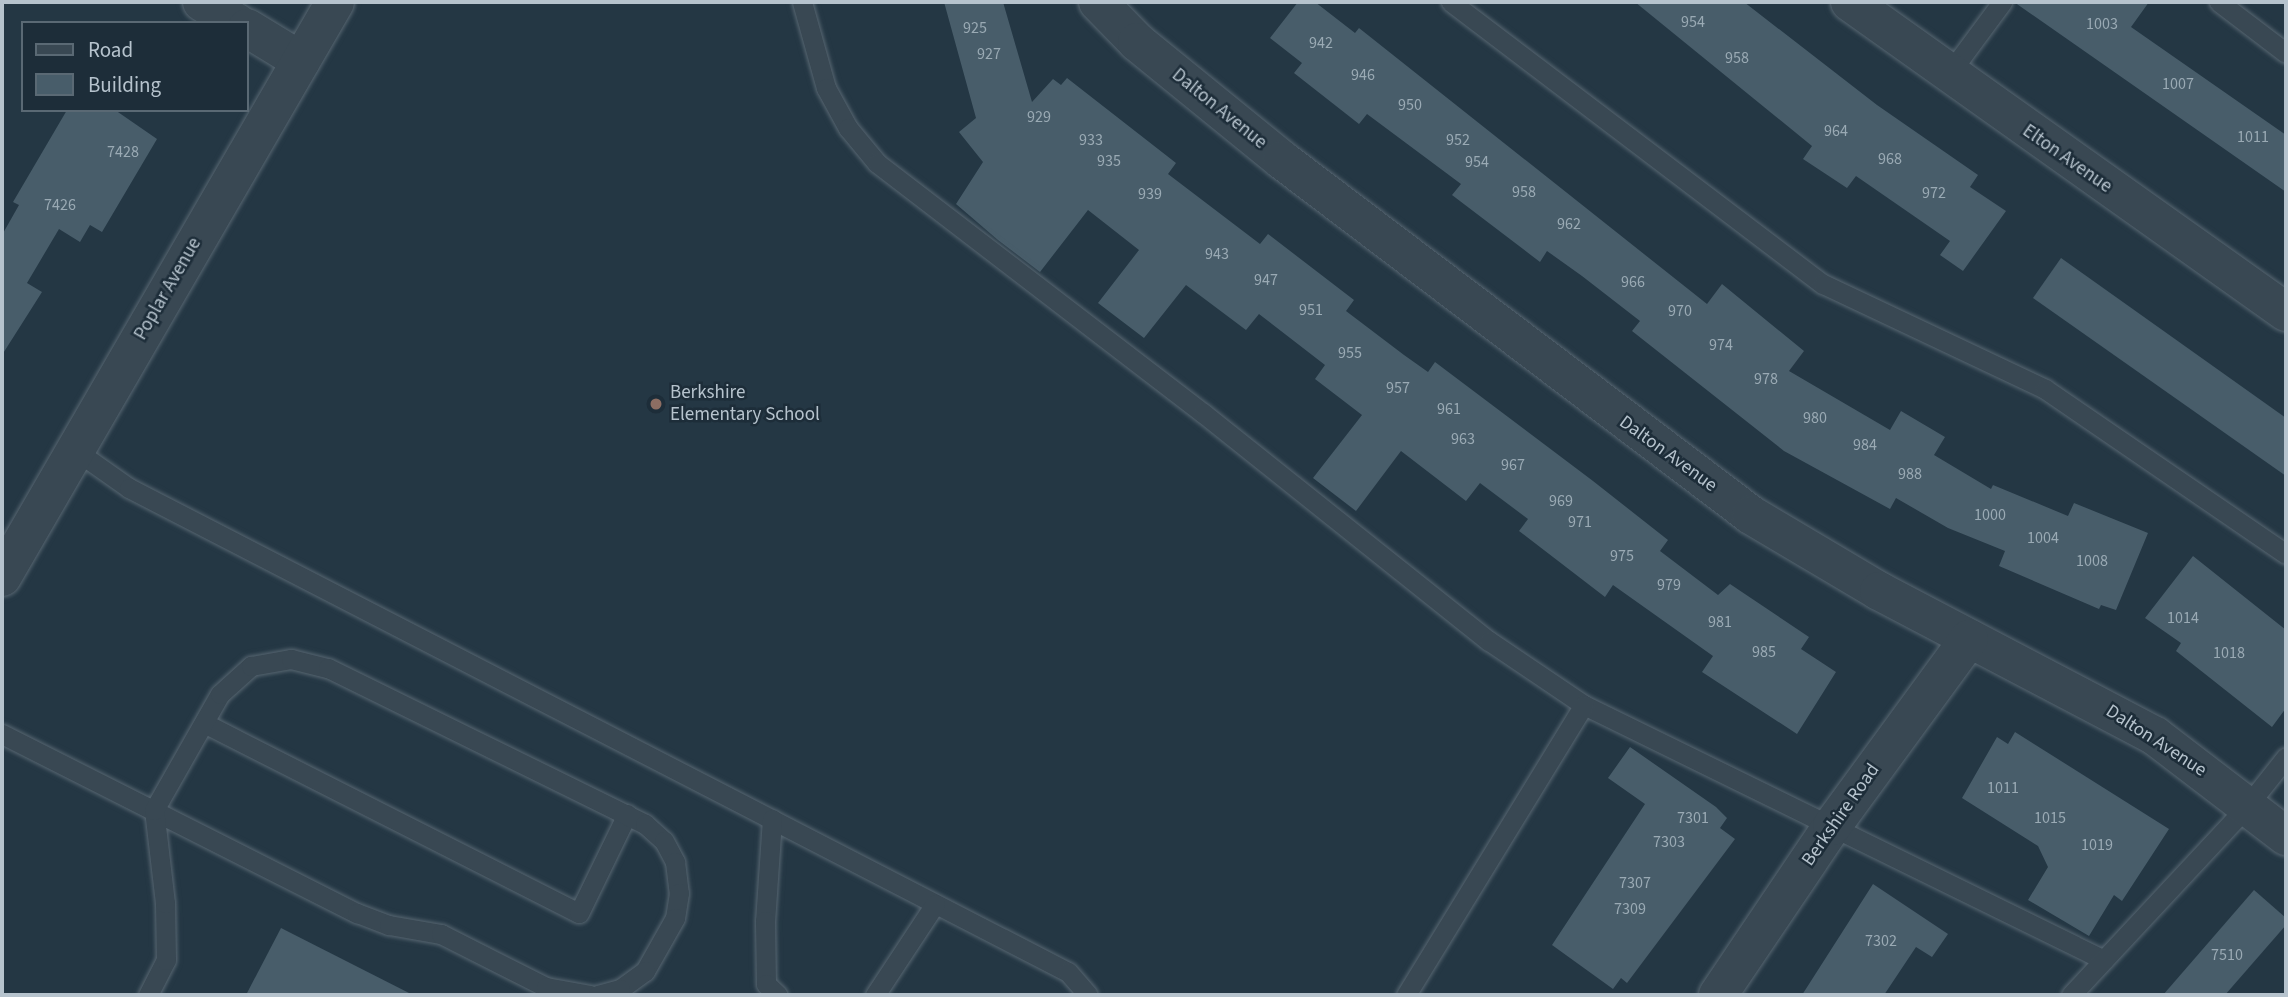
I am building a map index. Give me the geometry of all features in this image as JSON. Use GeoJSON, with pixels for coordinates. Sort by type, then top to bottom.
{"type":"FeatureCollection","features":[{"type":"Feature","properties":{"kind":"street"},"geometry":{"type":"LineString","coordinates":[[202,2],[234,21]]}},
{"type":"Feature","properties":{"kind":"street","name":"Poplar Avenue"},"geometry":{"type":"LineString","coordinates":[[2,576],[335,2]]}},
{"type":"Feature","properties":{"kind":"street","name":"Dalton Avenue"},"geometry":{"type":"LineString","coordinates":[[1098,2],[1137,42],[1282,160],[1673,458],[1808,552],[2155,736],[2286,836]]}},
{"type":"Feature","properties":{"kind":"street","name":"Elton Avenue"},"geometry":{"type":"LineString","coordinates":[[1850,2],[1948,75],[2286,312]]}},
{"type":"Feature","properties":{"kind":"street"},"geometry":{"type":"LineString","coordinates":[[248,29],[301,61]]}},
{"type":"Feature","properties":{"kind":"street","name":"Berkshire Road"},"geometry":{"type":"LineString","coordinates":[[1718,995],[1832,826],[1969,639]]}},
{"type":"Feature","properties":{"kind":"lane"},"geometry":{"type":"LineString","coordinates":[[802,2],[827,88],[848,128],[877,163],[1203,413],[1489,641],[1584,705],[2104,960]]}},
{"type":"Feature","properties":{"kind":"lane"},"geometry":{"type":"LineString","coordinates":[[1451,2],[1823,284],[2045,389],[2286,554]]}},
{"type":"Feature","properties":{"kind":"lane"},"geometry":{"type":"LineString","coordinates":[[1948,75],[2002,2]]}},
{"type":"Feature","properties":{"kind":"lane"},"geometry":{"type":"LineString","coordinates":[[2219,2],[2286,53]]}},
{"type":"Feature","properties":{"kind":"lane"},"geometry":{"type":"LineString","coordinates":[[75,450],[129,488],[1068,972],[1088,995]]}},
{"type":"Feature","properties":{"kind":"lane"},"geometry":{"type":"LineString","coordinates":[[148,995],[166,960],[165,903],[154,810],[220,694],[251,666],[290,659],[328,667],[627,814],[664,841],[675,862],[679,893],[675,918],[645,971],[620,989],[598,995]]}},
{"type":"Feature","properties":{"kind":"lane"},"geometry":{"type":"LineString","coordinates":[[1406,995],[1584,705]]}},
{"type":"Feature","properties":{"kind":"lane"},"geometry":{"type":"LineString","coordinates":[[204,723],[579,913],[627,814]]}},
{"type":"Feature","properties":{"kind":"lane"},"geometry":{"type":"LineString","coordinates":[[2,734],[357,913],[389,925],[441,934],[546,987],[590,995]]}},
{"type":"Feature","properties":{"kind":"lane"},"geometry":{"type":"LineString","coordinates":[[2071,995],[2248,805],[2286,757]]}},
{"type":"Feature","properties":{"kind":"lane"},"geometry":{"type":"LineString","coordinates":[[772,819],[765,921],[766,984],[778,995]]}},
{"type":"Feature","properties":{"kind":"lane"},"geometry":{"type":"LineString","coordinates":[[875,995],[935,904]]}},
{"type":"Feature","properties":{"kind":"building"},"geometry":{"type":"Polygon","coordinates":[[[944,2],[1003,2],[1032,102],[1053,79],[1061,85],[1067,78],[1176,163],[1168,174],[1260,244],[1268,234],[1354,300],[1346,311],[1428,372],[1435,362],[1593,481],[1668,540],[1660,551],[1718,595],[1730,584],[1809,637],[1801,649],[1836,672],[1797,734],[1702,672],[1713,656],[1613,585],[1605,597],[1519,531],[1528,519],[1480,483],[1466,501],[1401,451],[1356,511],[1313,478],[1362,415],[1315,379],[1325,365],[1259,314],[1246,330],[1186,285],[1144,338],[1098,303],[1139,250],[1088,210],[1040,272],[956,204],[983,162],[959,132],[976,118],[944,2]]]}},
{"type":"Feature","properties":{"kind":"building"},"geometry":{"type":"Polygon","coordinates":[[[1298,2],[1315,2],[1355,33],[1359,28],[1707,304],[1722,284],[1804,351],[1789,371],[1890,430],[1901,411],[1945,437],[1934,455],[1991,489],[1993,485],[2068,516],[2074,503],[2148,533],[2116,610],[2101,605],[2099,609],[1999,566],[2005,551],[1948,528],[1896,498],[1890,509],[1784,451],[1632,331],[1640,321],[1582,276],[1547,251],[1540,262],[1452,195],[1461,184],[1367,114],[1359,124],[1294,73],[1302,63],[1270,38],[1298,2]]]}},
{"type":"Feature","properties":{"kind":"building"},"geometry":{"type":"Polygon","coordinates":[[[1635,2],[1744,2],[1877,105],[1978,175],[1970,187],[2006,211],[1963,271],[1940,255],[1950,241],[1856,176],[1847,188],[1803,159],[1812,146],[1635,2]]]}},
{"type":"Feature","properties":{"kind":"building"},"geometry":{"type":"Polygon","coordinates":[[[2014,2],[2149,2],[2131,27],[2286,135],[2286,192],[2014,2]]]}},
{"type":"Feature","properties":{"kind":"building"},"geometry":{"type":"Polygon","coordinates":[[[66,112],[118,112],[157,139],[102,232],[90,225],[80,242],[59,229],[27,283],[42,292],[2,355],[2,235],[19,205],[13,202],[66,112]]]}},
{"type":"Feature","properties":{"kind":"building"},"geometry":{"type":"Polygon","coordinates":[[[2061,258],[2286,418],[2286,476],[2033,298],[2061,258]]]}},
{"type":"Feature","properties":{"kind":"building"},"geometry":{"type":"Polygon","coordinates":[[[2193,556],[2286,630],[2286,708],[2272,727],[2176,651],[2181,643],[2145,618],[2193,556]]]}},
{"type":"Feature","properties":{"kind":"building"},"geometry":{"type":"Polygon","coordinates":[[[2015,732],[2169,829],[2122,901],[2114,895],[2089,936],[2028,900],[2048,867],[2038,846],[1962,798],[1997,737],[2008,744],[2015,732]]]}},
{"type":"Feature","properties":{"kind":"building"},"geometry":{"type":"Polygon","coordinates":[[[1630,747],[1716,807],[1727,818],[1720,828],[1735,839],[1627,983],[1621,978],[1613,989],[1552,945],[1645,804],[1608,778],[1630,747]]]}},
{"type":"Feature","properties":{"kind":"building"},"geometry":{"type":"Polygon","coordinates":[[[1873,884],[1948,934],[1932,957],[1916,947],[1884,995],[1802,995],[1873,884]]]}},
{"type":"Feature","properties":{"kind":"building"},"geometry":{"type":"Polygon","coordinates":[[[2254,890],[2286,918],[2286,925],[2225,995],[2163,995],[2254,890]]]}},
{"type":"Feature","properties":{"kind":"building"},"geometry":{"type":"Polygon","coordinates":[[[281,928],[413,995],[246,995],[281,928]]]}},
{"type":"Feature","properties":{"kind":"place","name":"Berkshire Elementary School"},"geometry":{"type":"Point","coordinates":[656,404]}}]}
